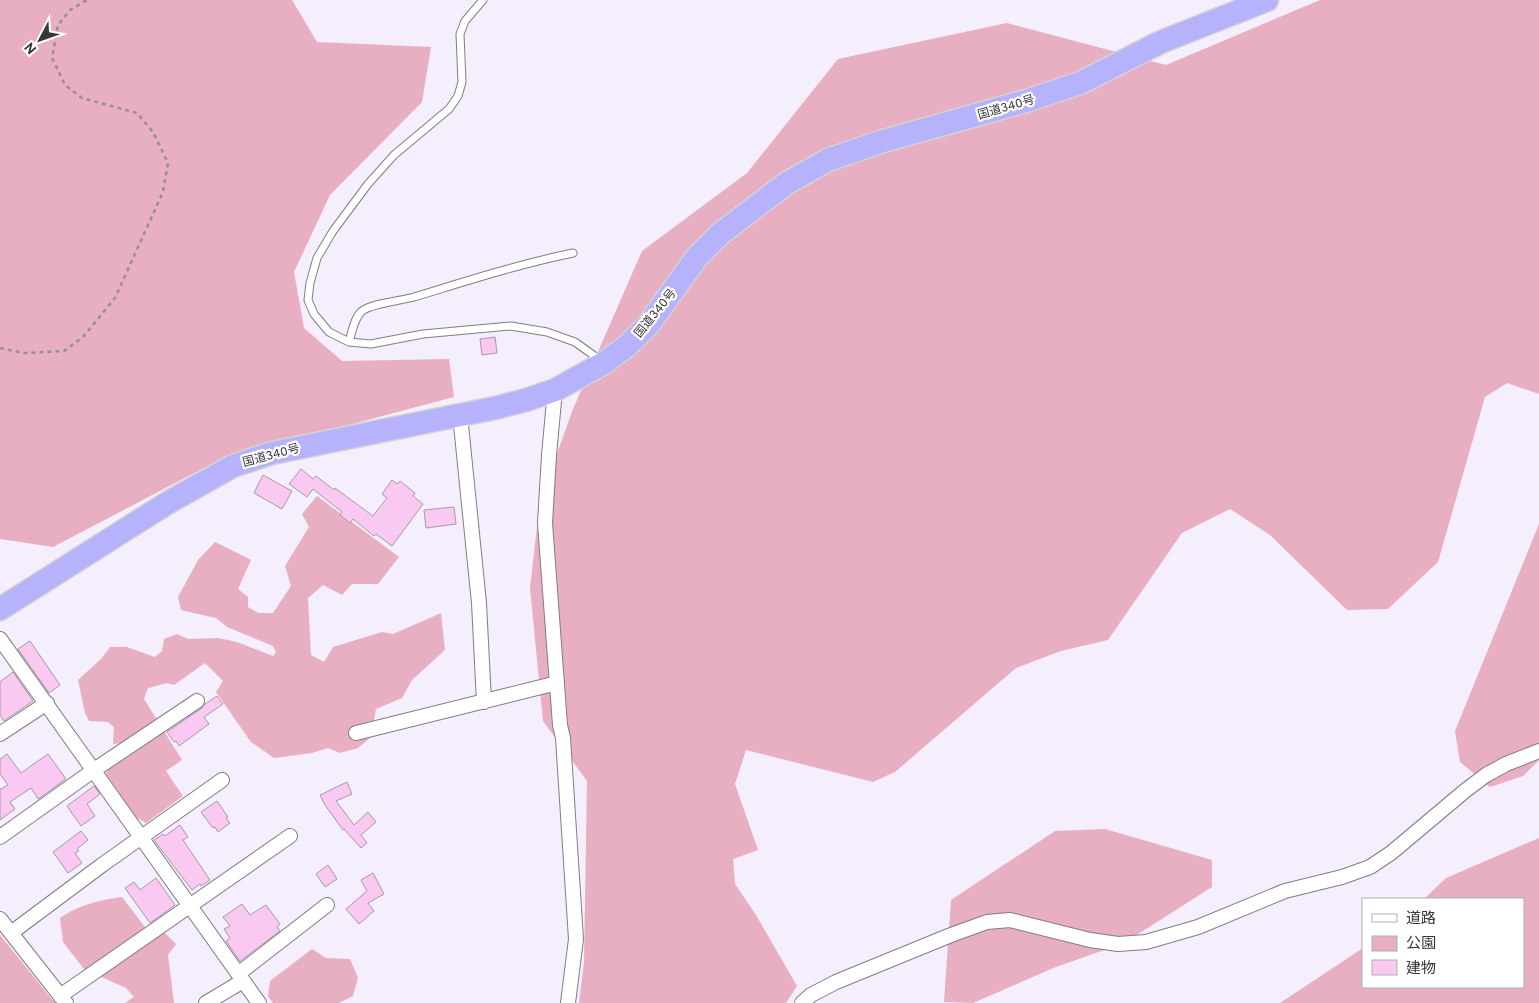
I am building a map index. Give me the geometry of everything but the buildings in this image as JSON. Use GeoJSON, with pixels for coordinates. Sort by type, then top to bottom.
{"type":"FeatureCollection","features":[{"type":"Feature","properties":{"kind":"highway","name":"国道340号"},"geometry":{"type":"LineString","coordinates":[[0,609],[161,506],[233,466],[272,453],[460,416],[518,402],[555,390],[604,364],[649,324],[697,257],[720,234],[787,183],[828,160],[880,142],[1026,102],[1080,83],[1162,42],[1268,0]]}},
{"type":"Feature","properties":{"kind":"street"},"geometry":{"type":"LineString","coordinates":[[555,390],[545,523],[560,726],[563,738],[576,939],[568,1003]]}},
{"type":"Feature","properties":{"kind":"street"},"geometry":{"type":"LineString","coordinates":[[460,416],[479,603],[484,702]]}},
{"type":"Feature","properties":{"kind":"street"},"geometry":{"type":"LineString","coordinates":[[0,638],[259,1003]]}},
{"type":"Feature","properties":{"kind":"street"},"geometry":{"type":"LineString","coordinates":[[356,733],[557,682]]}},
{"type":"Feature","properties":{"kind":"street"},"geometry":{"type":"LineString","coordinates":[[0,837],[94,770],[197,701]]}},
{"type":"Feature","properties":{"kind":"street"},"geometry":{"type":"LineString","coordinates":[[0,734],[46,703]]}},
{"type":"Feature","properties":{"kind":"street"},"geometry":{"type":"LineString","coordinates":[[802,1003],[811,995],[836,982],[987,922],[1010,920],[1090,940],[1118,944],[1146,942],[1198,927],[1285,890],[1342,877],[1370,867],[1391,853],[1486,775],[1506,764],[1539,751]]}},
{"type":"Feature","properties":{"kind":"street"},"geometry":{"type":"LineString","coordinates":[[11,933],[222,780]]}},
{"type":"Feature","properties":{"kind":"street"},"geometry":{"type":"LineString","coordinates":[[0,918],[63,999],[290,836]]}},
{"type":"Feature","properties":{"kind":"street"},"geometry":{"type":"LineString","coordinates":[[206,1003],[240,978],[327,905]]}},
{"type":"Feature","properties":{"kind":"lane"},"geometry":{"type":"LineString","coordinates":[[483,0],[465,21],[460,34],[462,82],[458,96],[449,108],[394,155],[368,184],[333,231],[317,258],[310,283],[308,300],[314,314],[329,332],[349,342],[371,344],[423,334],[511,326],[547,332],[575,342],[604,364]]}},
{"type":"Feature","properties":{"kind":"lane"},"geometry":{"type":"LineString","coordinates":[[349,342],[356,319],[363,311],[379,305],[412,298],[490,273],[573,253]]}},
{"type":"Feature","properties":{"kind":"path"},"geometry":{"type":"LineString","coordinates":[[0,348],[24,352],[64,351],[83,337],[116,298],[163,192],[168,163],[153,132],[137,113],[82,98],[65,85],[52,58],[58,25],[70,10],[87,0]]}},
{"type":"Feature","properties":{"kind":"green space"},"geometry":{"type":"Polygon","coordinates":[[[0,0],[292,0],[317,42],[431,47],[422,102],[330,195],[294,272],[304,328],[342,361],[449,359],[454,397],[221,459],[53,547],[0,539],[0,0]]]}},
{"type":"Feature","properties":{"kind":"green space"},"geometry":{"type":"Polygon","coordinates":[[[1320,0],[1539,0],[1539,394],[1507,383],[1485,397],[1438,562],[1388,609],[1347,610],[1270,535],[1230,509],[1182,533],[1108,640],[1061,651],[1016,668],[895,772],[873,782],[746,750],[735,784],[758,850],[733,859],[735,884],[756,915],[797,986],[786,1003],[579,1003],[584,962],[587,781],[543,721],[530,588],[540,501],[573,409],[642,251],[747,173],[838,59],[1007,23],[1166,65],[1320,0]]]}},
{"type":"Feature","properties":{"kind":"green space"},"geometry":{"type":"Polygon","coordinates":[[[317,496],[399,557],[378,584],[352,584],[342,595],[323,585],[308,598],[311,655],[324,662],[333,647],[382,632],[393,634],[441,613],[445,650],[412,680],[402,698],[376,709],[371,737],[358,748],[340,753],[328,748],[312,753],[274,758],[251,742],[216,692],[223,681],[205,663],[174,685],[167,683],[148,688],[144,699],[182,760],[166,771],[183,796],[146,823],[136,817],[106,774],[124,743],[113,744],[114,727],[108,722],[89,721],[85,713],[78,680],[101,659],[110,647],[127,647],[155,657],[162,651],[164,639],[177,634],[188,639],[218,638],[237,642],[273,656],[276,652],[273,646],[227,627],[216,618],[181,610],[178,597],[198,560],[215,542],[251,560],[238,589],[248,597],[248,607],[258,613],[273,613],[291,586],[285,566],[309,527],[302,514],[317,496]]]}},
{"type":"Feature","properties":{"kind":"green space"},"geometry":{"type":"Polygon","coordinates":[[[1539,524],[1539,760],[1523,776],[1490,787],[1460,762],[1455,731],[1539,524]]]}},
{"type":"Feature","properties":{"kind":"green space"},"geometry":{"type":"Polygon","coordinates":[[[1105,829],[1212,860],[1212,887],[1124,943],[1056,967],[973,1003],[944,1002],[951,900],[1055,831],[1105,829]]]}},
{"type":"Feature","properties":{"kind":"green space"},"geometry":{"type":"Polygon","coordinates":[[[1539,838],[1539,1003],[1280,1003],[1362,949],[1362,988],[1524,988],[1524,898],[1425,898],[1446,878],[1539,838]]]}},
{"type":"Feature","properties":{"kind":"green space"},"geometry":{"type":"Polygon","coordinates":[[[122,897],[154,939],[164,932],[176,944],[168,955],[174,1003],[125,1003],[134,997],[126,988],[84,969],[63,942],[60,918],[67,913],[90,904],[122,897]]]}},
{"type":"Feature","properties":{"kind":"green space"},"geometry":{"type":"Polygon","coordinates":[[[0,935],[55,1003],[0,1003],[0,935]]]}},
{"type":"Feature","properties":{"kind":"green space"},"geometry":{"type":"Polygon","coordinates":[[[312,949],[326,958],[350,959],[358,978],[353,996],[339,1003],[273,1003],[268,996],[270,981],[312,949]]]}}]}
